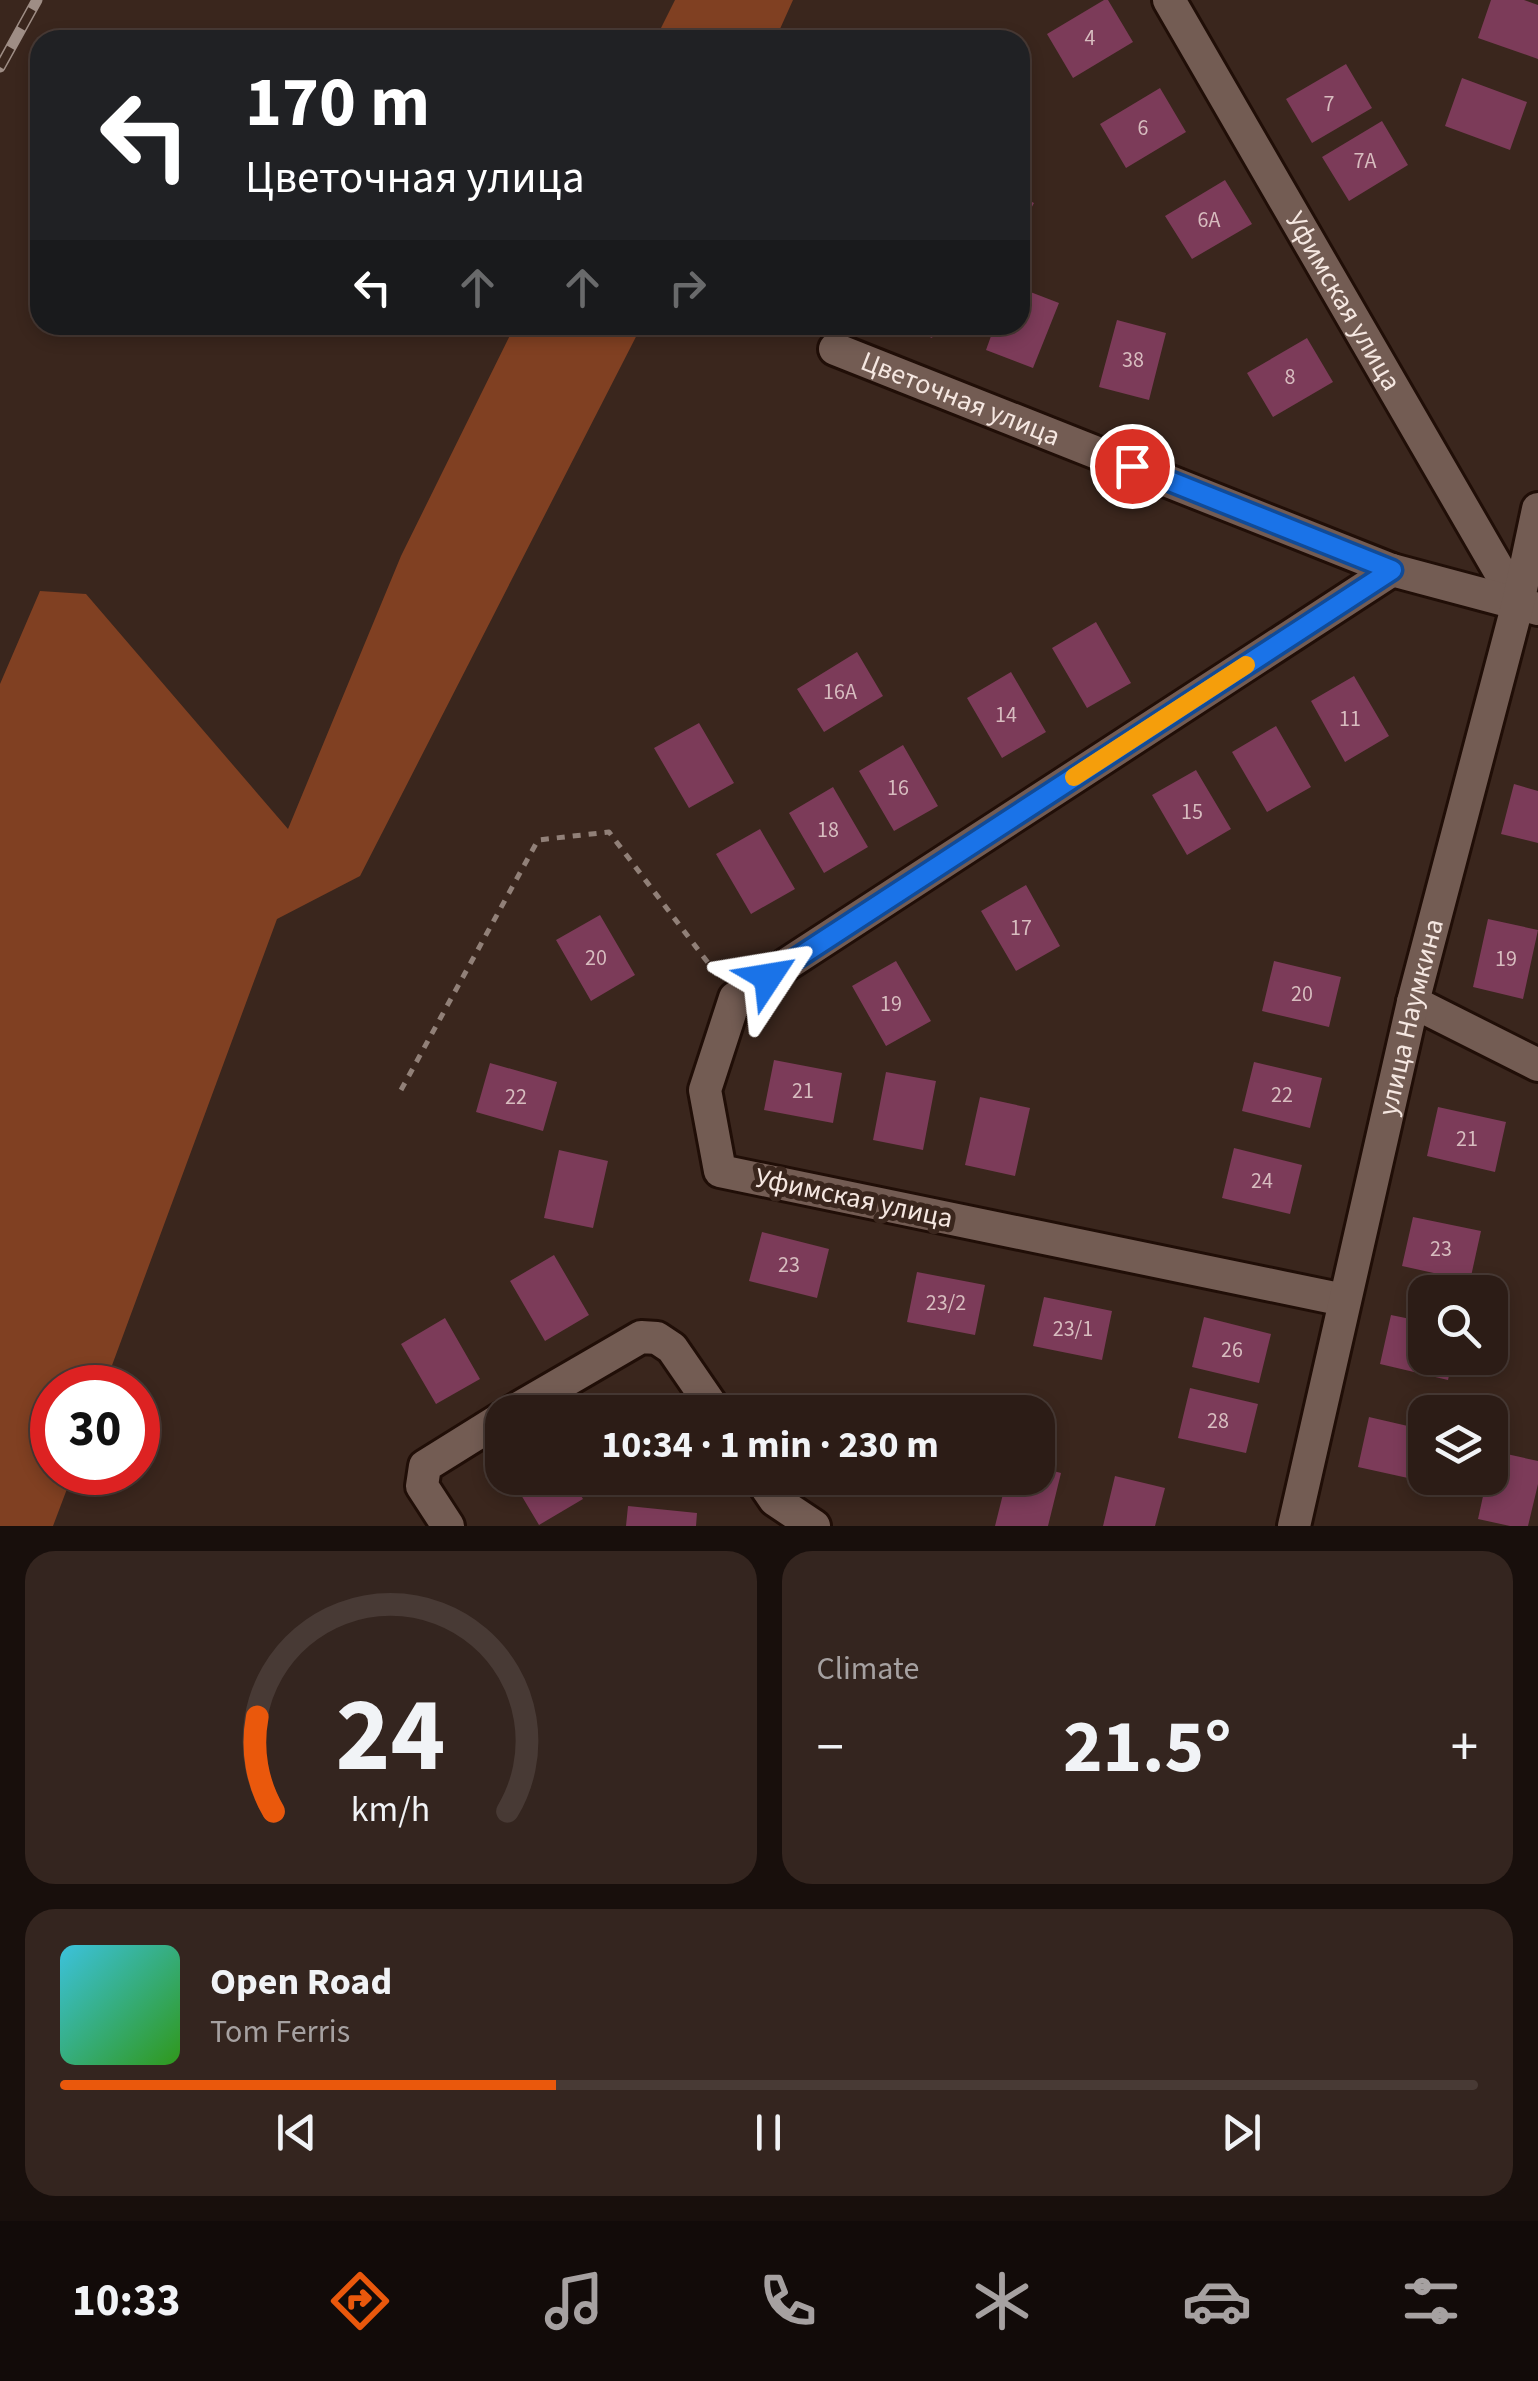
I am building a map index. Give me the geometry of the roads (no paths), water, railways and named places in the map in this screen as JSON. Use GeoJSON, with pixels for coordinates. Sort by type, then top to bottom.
{"type":"FeatureCollection","features":[{"type":"Feature","properties":{"kind":"street","name":"Уфимская улица"},"geometry":{"type":"LineString","coordinates":[[1169,0],[1528,606]]}},
{"type":"Feature","properties":{"kind":"street","name":"Цветочная улица"},"geometry":{"type":"LineString","coordinates":[[835,349],[1392,570],[1528,606]]}},
{"type":"Feature","properties":{"kind":"street","name":"улица Наумкина"},"geometry":{"type":"LineString","coordinates":[[1294,1526],[1413,1002],[1528,606],[1538,509]]}},
{"type":"Feature","properties":{"kind":"street","name":"Уфимская улица"},"geometry":{"type":"LineString","coordinates":[[1344,1300],[720,1171],[705,1090],[735,998],[1392,570]]}},
{"type":"Feature","properties":{"kind":"street"},"geometry":{"type":"LineString","coordinates":[[1413,1002],[1538,1065]]}},
{"type":"Feature","properties":{"kind":"street"},"geometry":{"type":"LineString","coordinates":[[541,1395],[641,1337],[658,1338],[672,1348],[704,1395]]}},
{"type":"Feature","properties":{"kind":"street"},"geometry":{"type":"LineString","coordinates":[[448,1526],[422,1486],[425,1466],[485,1429]]}},
{"type":"Feature","properties":{"kind":"street"},"geometry":{"type":"LineString","coordinates":[[772,1495],[814,1526]]}},
{"type":"Feature","properties":{"kind":"railway"},"geometry":{"type":"LineString","coordinates":[[0,67],[37,0]]}}]}
